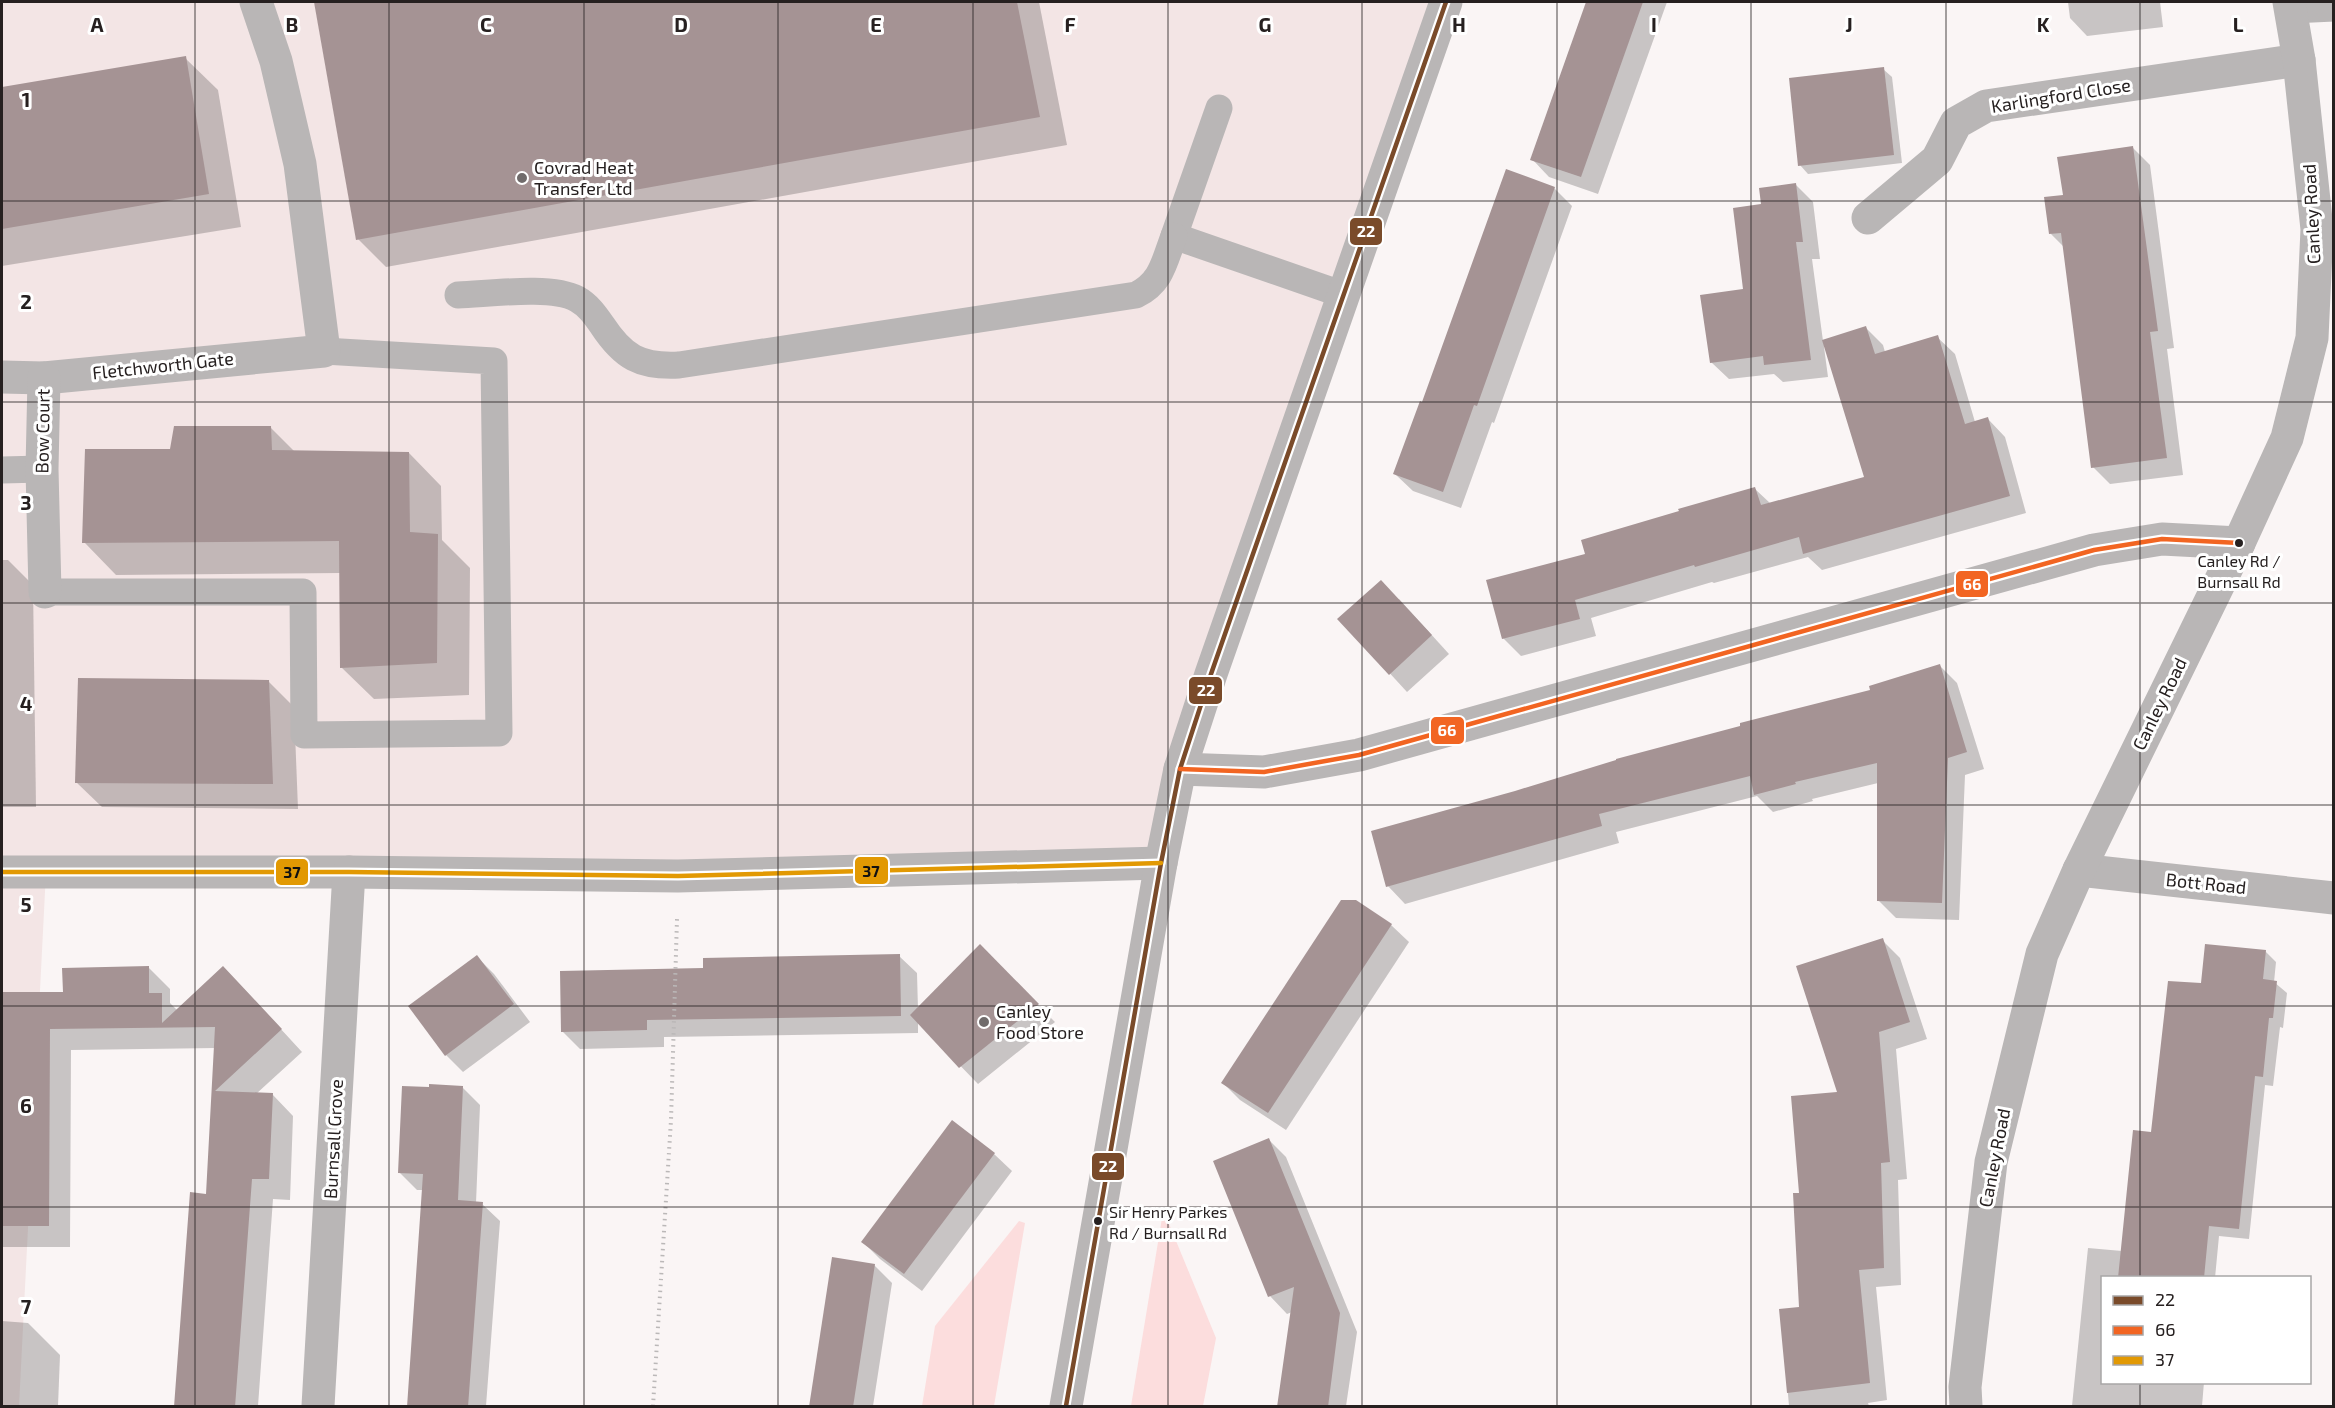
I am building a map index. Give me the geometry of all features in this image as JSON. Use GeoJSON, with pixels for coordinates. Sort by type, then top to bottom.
{"type":"FeatureCollection","features":[{"type":"Feature","properties":{"kind":"street"},"geometry":{"type":"LineString","coordinates":[[256,2],[276,61],[300,164],[324,351]]}},
{"type":"Feature","properties":{"kind":"street"},"geometry":{"type":"LineString","coordinates":[[1066,1407],[1161,863],[1180,770],[1446,2]]}},
{"type":"Feature","properties":{"kind":"street"},"geometry":{"type":"LineString","coordinates":[[2290,4],[2334,5]]}},
{"type":"Feature","properties":{"kind":"street","name":"Canley Road"},"geometry":{"type":"LineString","coordinates":[[1966,1407],[1965,1387],[1990,1162],[2042,954],[2079,870],[2239,543],[2287,438],[2313,338],[2317,229],[2299,60],[2290,4]]}},
{"type":"Feature","properties":{"kind":"street","name":"Karlingford Close"},"geometry":{"type":"LineString","coordinates":[[1868,218],[1937,159],[1956,123],[1986,106],[2299,60]]}},
{"type":"Feature","properties":{"kind":"street","name":"Fletchworth Gate"},"geometry":{"type":"LineString","coordinates":[[2,377],[44,378],[324,351]]}},
{"type":"Feature","properties":{"kind":"street","name":"Bow Court"},"geometry":{"type":"LineString","coordinates":[[44,378],[42,469],[45,592]]}},
{"type":"Feature","properties":{"kind":"street"},"geometry":{"type":"LineString","coordinates":[[1180,770],[1264,771],[1359,755],[2094,550],[2162,539],[2239,543]]}},
{"type":"Feature","properties":{"kind":"street"},"geometry":{"type":"LineString","coordinates":[[2,872],[350,872],[678,876],[1161,863]]}},
{"type":"Feature","properties":{"kind":"street","name":"Bott Road"},"geometry":{"type":"LineString","coordinates":[[2079,870],[2334,898]]}},
{"type":"Feature","properties":{"kind":"street","name":"Burnsall Grove"},"geometry":{"type":"LineString","coordinates":[[318,1407],[350,872]]}},
{"type":"Feature","properties":{"kind":"lane"},"geometry":{"type":"LineString","coordinates":[[458,295],[548,292],[564,294],[588,306],[620,350],[631,358],[650,364],[679,365],[1136,295],[1150,288],[1158,278],[1219,108]]}},
{"type":"Feature","properties":{"kind":"lane"},"geometry":{"type":"LineString","coordinates":[[1174,236],[1344,296]]}},
{"type":"Feature","properties":{"kind":"lane"},"geometry":{"type":"LineString","coordinates":[[45,592],[303,592],[304,735],[499,733],[494,361],[324,351]]}},
{"type":"Feature","properties":{"kind":"lane"},"geometry":{"type":"LineString","coordinates":[[2,470],[42,469]]}},
{"type":"Feature","properties":{"kind":"path"},"geometry":{"type":"LineString","coordinates":[[653,1407],[671,1120],[678,876]]}},
{"type":"Feature","properties":{"kind":"shaded area"},"geometry":{"type":"Polygon","coordinates":[[[2,2],[1446,2],[1161,863],[46,872],[19,1406],[2,1406],[2,2]]]}},
{"type":"Feature","properties":{"kind":"shaded area"},"geometry":{"type":"Polygon","coordinates":[[[1162,1218],[1167,1219],[1216,1338],[1203,1406],[1131,1406],[1162,1218]]]}},
{"type":"Feature","properties":{"kind":"shaded area"},"geometry":{"type":"Polygon","coordinates":[[[1019,1221],[1025,1223],[994,1406],[922,1406],[935,1326],[1019,1221]]]}},
{"type":"Feature","properties":{"kind":"building","name":"Covrad Heat Transfer Ltd"},"geometry":{"type":"Polygon","coordinates":[[[314,2],[1017,2],[1040,117],[356,240],[314,2]]]}},
{"type":"Feature","properties":{"kind":"building"},"geometry":{"type":"Polygon","coordinates":[[[1586,2],[1643,2],[1581,177],[1530,160],[1586,2]]]}},
{"type":"Feature","properties":{"kind":"building"},"geometry":{"type":"Polygon","coordinates":[[[186,56],[209,194],[2,229],[2,87],[186,56]]]}},
{"type":"Feature","properties":{"kind":"building"},"geometry":{"type":"Polygon","coordinates":[[[1884,67],[1894,155],[1798,166],[1789,78],[1884,67]]]}},
{"type":"Feature","properties":{"kind":"building"},"geometry":{"type":"Polygon","coordinates":[[[2133,146],[2158,331],[2150,332],[2167,458],[2091,468],[2061,233],[2049,234],[2044,197],[2063,195],[2057,157],[2133,146]]]}},
{"type":"Feature","properties":{"kind":"building"},"geometry":{"type":"Polygon","coordinates":[[[1506,169],[1555,187],[1477,406],[1474,405],[1443,492],[1393,474],[1420,401],[1422,402],[1506,169]]]}},
{"type":"Feature","properties":{"kind":"building"},"geometry":{"type":"Polygon","coordinates":[[[1796,183],[1803,242],[1796,242],[1811,360],[1764,365],[1763,356],[1710,363],[1700,295],[1743,289],[1733,208],[1761,204],[1759,188],[1796,183]]]}},
{"type":"Feature","properties":{"kind":"building"},"geometry":{"type":"Polygon","coordinates":[[[1866,326],[1875,354],[1938,335],[1965,424],[1988,417],[2010,496],[1803,554],[1799,537],[1695,567],[1694,565],[1575,600],[1580,619],[1502,639],[1486,580],[1585,554],[1581,540],[1755,487],[1761,505],[1864,477],[1822,340],[1866,326]]]}},
{"type":"Feature","properties":{"kind":"building"},"geometry":{"type":"Polygon","coordinates":[[[174,426],[271,426],[272,450],[409,452],[410,532],[438,534],[437,663],[340,668],[339,541],[82,543],[85,449],[170,449],[174,426]]]}},
{"type":"Feature","properties":{"kind":"building"},"geometry":{"type":"Polygon","coordinates":[[[1381,580],[1432,635],[1389,675],[1337,619],[1381,580]]]}},
{"type":"Feature","properties":{"kind":"building"},"geometry":{"type":"Polygon","coordinates":[[[1940,664],[1967,752],[1948,758],[1942,903],[1877,901],[1877,763],[1795,782],[1796,784],[1754,795],[1750,776],[1599,814],[1602,826],[1386,887],[1371,831],[1515,791],[1616,759],[1740,726],[1740,723],[1870,690],[1869,686],[1940,664]]]}},
{"type":"Feature","properties":{"kind":"building"},"geometry":{"type":"Polygon","coordinates":[[[78,678],[269,680],[273,784],[75,783],[78,678]]]}},
{"type":"Feature","properties":{"kind":"building"},"geometry":{"type":"Polygon","coordinates":[[[1341,900],[1356,900],[1392,924],[1268,1113],[1221,1083],[1341,900]]]}},
{"type":"Feature","properties":{"kind":"building"},"geometry":{"type":"Polygon","coordinates":[[[1883,938],[1910,1022],[1879,1032],[1890,1162],[1881,1163],[1884,1268],[1859,1270],[1870,1383],[1787,1393],[1779,1309],[1799,1307],[1793,1193],[1799,1193],[1791,1096],[1837,1092],[1796,966],[1883,938]]]}},
{"type":"Feature","properties":{"kind":"building"},"geometry":{"type":"Polygon","coordinates":[[[980,944],[1039,1004],[959,1068],[910,1015],[980,944]]]}},
{"type":"Feature","properties":{"kind":"building"},"geometry":{"type":"Polygon","coordinates":[[[2205,944],[2266,950],[2263,979],[2277,981],[2273,1018],[2269,1018],[2263,1077],[2255,1076],[2239,1229],[2209,1226],[2204,1276],[2118,1276],[2133,1130],[2151,1132],[2168,981],[2201,983],[2205,944]]]}},
{"type":"Feature","properties":{"kind":"building"},"geometry":{"type":"Polygon","coordinates":[[[900,954],[901,1016],[647,1020],[647,1030],[561,1032],[560,971],[703,968],[703,958],[900,954]]]}},
{"type":"Feature","properties":{"kind":"building"},"geometry":{"type":"Polygon","coordinates":[[[477,955],[514,1004],[445,1056],[408,1006],[477,955]]]}},
{"type":"Feature","properties":{"kind":"building"},"geometry":{"type":"Polygon","coordinates":[[[149,966],[149,993],[162,993],[162,1023],[223,966],[282,1029],[215,1091],[273,1093],[269,1179],[252,1179],[235,1407],[174,1407],[190,1192],[206,1194],[215,1027],[50,1029],[49,1226],[2,1226],[2,992],[63,992],[62,968],[149,966]]]}},
{"type":"Feature","properties":{"kind":"building"},"geometry":{"type":"Polygon","coordinates":[[[429,1084],[463,1086],[458,1200],[483,1202],[468,1407],[407,1407],[423,1174],[398,1173],[402,1086],[429,1087],[429,1084]]]}},
{"type":"Feature","properties":{"kind":"building"},"geometry":{"type":"Polygon","coordinates":[[[952,1120],[995,1153],[904,1274],[861,1242],[952,1120]]]}},
{"type":"Feature","properties":{"kind":"building"},"geometry":{"type":"Polygon","coordinates":[[[1269,1138],[1340,1313],[1328,1407],[1277,1407],[1294,1287],[1268,1297],[1213,1161],[1269,1138]]]}},
{"type":"Feature","properties":{"kind":"building"},"geometry":{"type":"Polygon","coordinates":[[[832,1257],[875,1264],[853,1407],[809,1407],[832,1257]]]}},
{"type":"Feature","properties":{"kind":"transit line","name":"22"},"geometry":{"type":"LineString","coordinates":[[1066,1406],[1161,863],[1180,769],[1211,674],[1446,2]]}},
{"type":"Feature","properties":{"kind":"transit line","name":"66"},"geometry":{"type":"LineString","coordinates":[[1180,769],[1264,772],[1359,755],[2094,550],[2162,539],[2239,543]]}},
{"type":"Feature","properties":{"kind":"transit line","name":"37"},"geometry":{"type":"LineString","coordinates":[[2,872],[349,872],[678,876],[1161,863]]}},
{"type":"Feature","properties":{"kind":"place","name":"Covrad Heat Transfer Ltd"},"geometry":{"type":"Point","coordinates":[522,178]}},
{"type":"Feature","properties":{"kind":"place","name":"Canley Rd / Burnsall Rd"},"geometry":{"type":"Point","coordinates":[2239,543]}},
{"type":"Feature","properties":{"kind":"place","name":"Canley Food Store"},"geometry":{"type":"Point","coordinates":[984,1022]}},
{"type":"Feature","properties":{"kind":"place","name":"Sir Henry Parkes Rd / Burnsall Rd"},"geometry":{"type":"Point","coordinates":[1098,1221]}}]}
